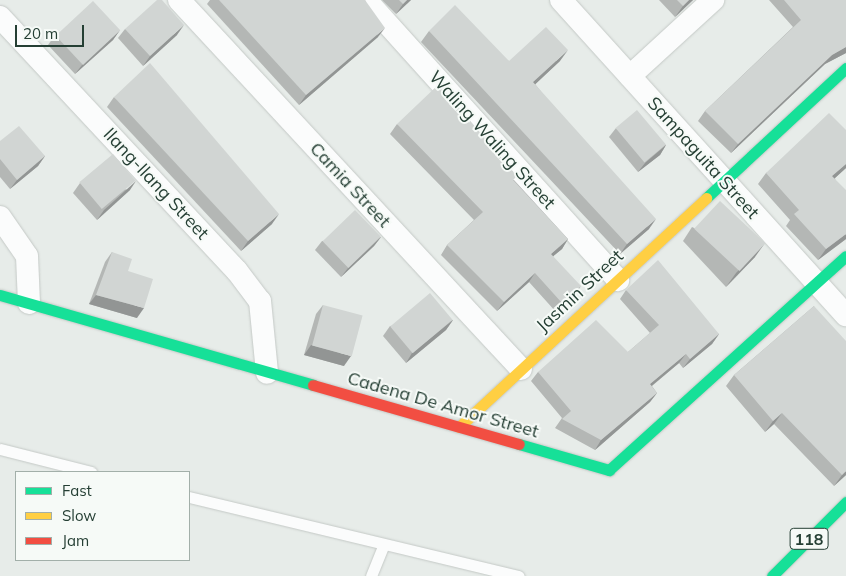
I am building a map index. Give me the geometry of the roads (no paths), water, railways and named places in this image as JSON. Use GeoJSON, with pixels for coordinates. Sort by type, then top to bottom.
{"type":"FeatureCollection","features":[{"type":"Feature","properties":{"kind":"street","name":"Camia Street"},"geometry":{"type":"LineString","coordinates":[[179,0],[521,369]]}},
{"type":"Feature","properties":{"kind":"street","name":"Waling Waling Street"},"geometry":{"type":"LineString","coordinates":[[366,0],[618,280]]}},
{"type":"Feature","properties":{"kind":"street","name":"Sampaguita Street"},"geometry":{"type":"LineString","coordinates":[[561,0],[846,315]]}},
{"type":"Feature","properties":{"kind":"street"},"geometry":{"type":"LineString","coordinates":[[630,76],[713,0]]}},
{"type":"Feature","properties":{"kind":"street","name":"Ilang-Ilang Street"},"geometry":{"type":"LineString","coordinates":[[0,17],[237,271],[260,301],[266,373]]}},
{"type":"Feature","properties":{"kind":"street","name":"Jasmin Street"},"geometry":{"type":"LineString","coordinates":[[459,427],[846,68]]}},
{"type":"Feature","properties":{"kind":"street"},"geometry":{"type":"LineString","coordinates":[[0,217],[27,256],[29,303]]}},
{"type":"Feature","properties":{"kind":"street"},"geometry":{"type":"LineString","coordinates":[[816,283],[846,256]]}},
{"type":"Feature","properties":{"kind":"street","name":"Cadena De Amor Street"},"geometry":{"type":"LineString","coordinates":[[0,295],[266,373],[609,470],[816,283]]}},
{"type":"Feature","properties":{"kind":"street","name":"118"},"geometry":{"type":"LineString","coordinates":[[772,576],[846,502]]}},
{"type":"Feature","properties":{"kind":"lane"},"geometry":{"type":"LineString","coordinates":[[0,449],[88,471]]}},
{"type":"Feature","properties":{"kind":"lane"},"geometry":{"type":"LineString","coordinates":[[190,497],[384,546],[519,576]]}},
{"type":"Feature","properties":{"kind":"lane"},"geometry":{"type":"LineString","coordinates":[[371,576],[384,546]]}}]}
